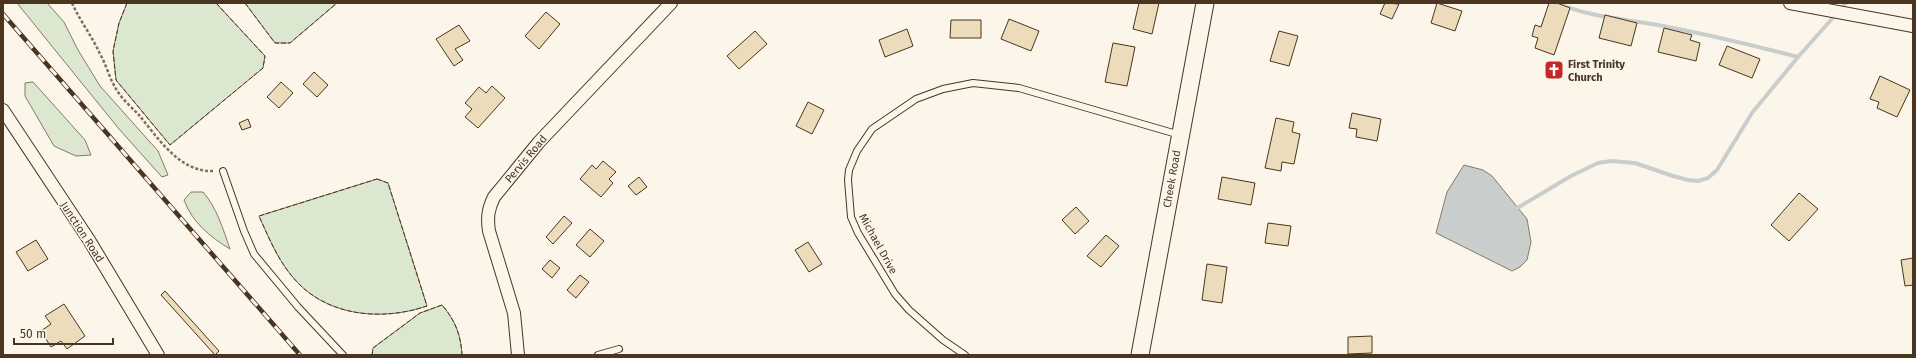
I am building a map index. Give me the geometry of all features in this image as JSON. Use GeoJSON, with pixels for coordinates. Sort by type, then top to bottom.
{"type":"FeatureCollection","features":[{"type":"Feature","properties":{"kind":"street","name":"Pervis Road"},"geometry":{"type":"LineString","coordinates":[[518,355],[514,313],[489,231],[489,207],[494,197],[539,142],[671,3]]}},
{"type":"Feature","properties":{"kind":"street","name":"Cheek Road"},"geometry":{"type":"LineString","coordinates":[[1140,355],[1205,3]]}},
{"type":"Feature","properties":{"kind":"street"},"geometry":{"type":"LineString","coordinates":[[1790,3],[1913,26]]}},
{"type":"Feature","properties":{"kind":"street","name":"Junction Road"},"geometry":{"type":"LineString","coordinates":[[3,110],[89,240],[158,355]]}},
{"type":"Feature","properties":{"kind":"lane","name":"Michael Drive"},"geometry":{"type":"LineString","coordinates":[[965,355],[954,348],[909,310],[895,294],[858,233],[851,217],[848,180],[849,170],[857,151],[872,129],[916,99],[943,89],[972,83],[1019,88],[1180,135]]}},
{"type":"Feature","properties":{"kind":"lane"},"geometry":{"type":"LineString","coordinates":[[223,171],[244,231],[254,254],[298,307],[343,355]]}},
{"type":"Feature","properties":{"kind":"lane"},"geometry":{"type":"LineString","coordinates":[[598,355],[620,349]]}},
{"type":"Feature","properties":{"kind":"path"},"geometry":{"type":"LineString","coordinates":[[72,3],[78,17],[93,39],[106,65],[115,88],[172,154],[192,168],[205,172],[223,171]]}},
{"type":"Feature","properties":{"kind":"green space"},"geometry":{"type":"Polygon","coordinates":[[[17,3],[47,3],[64,22],[78,50],[100,86],[158,151],[168,175],[162,177],[119,129],[17,3]]]}},
{"type":"Feature","properties":{"kind":"green space"},"geometry":{"type":"Polygon","coordinates":[[[127,3],[216,3],[265,56],[263,68],[170,145],[116,80],[113,51],[119,23],[127,3]]]}},
{"type":"Feature","properties":{"kind":"green space"},"geometry":{"type":"Polygon","coordinates":[[[245,3],[337,3],[290,43],[275,43],[245,3]]]}},
{"type":"Feature","properties":{"kind":"green space"},"geometry":{"type":"Polygon","coordinates":[[[33,82],[85,140],[91,155],[76,156],[54,146],[25,96],[25,83],[33,82]]]}},
{"type":"Feature","properties":{"kind":"green space"},"geometry":{"type":"Polygon","coordinates":[[[377,179],[388,183],[427,306],[390,314],[372,314],[353,312],[336,307],[319,299],[304,289],[291,275],[273,247],[259,216],[377,179]]]}},
{"type":"Feature","properties":{"kind":"green space"},"geometry":{"type":"Polygon","coordinates":[[[191,192],[203,192],[208,198],[219,219],[230,249],[202,228],[187,208],[184,200],[191,192]]]}},
{"type":"Feature","properties":{"kind":"green space"},"geometry":{"type":"Polygon","coordinates":[[[442,305],[454,322],[459,334],[462,355],[372,355],[373,348],[420,313],[442,305]]]}},
{"type":"Feature","properties":{"kind":"shaded area"},"geometry":{"type":"Polygon","coordinates":[[[1464,165],[1483,170],[1492,176],[1527,219],[1531,242],[1527,260],[1520,267],[1512,271],[1436,233],[1447,192],[1464,165]]]}},
{"type":"Feature","properties":{"kind":"building"},"geometry":{"type":"Polygon","coordinates":[[[1139,3],[1159,3],[1152,34],[1133,29],[1139,3]]]}},
{"type":"Feature","properties":{"kind":"building"},"geometry":{"type":"Polygon","coordinates":[[[1385,3],[1399,4],[1392,19],[1380,14],[1385,3]]]}},
{"type":"Feature","properties":{"kind":"building"},"geometry":{"type":"Polygon","coordinates":[[[1437,3],[1462,11],[1455,31],[1431,23],[1437,3]]]}},
{"type":"Feature","properties":{"kind":"building"},"geometry":{"type":"Polygon","coordinates":[[[1549,3],[1557,3],[1570,8],[1554,55],[1535,48],[1538,38],[1532,36],[1535,25],[1541,27],[1549,3]]]}},
{"type":"Feature","properties":{"kind":"building"},"geometry":{"type":"Polygon","coordinates":[[[546,12],[560,24],[539,49],[525,36],[546,12]]]}},
{"type":"Feature","properties":{"kind":"building"},"geometry":{"type":"Polygon","coordinates":[[[1605,15],[1637,23],[1631,46],[1599,38],[1605,15]]]}},
{"type":"Feature","properties":{"kind":"building"},"geometry":{"type":"Polygon","coordinates":[[[1009,19],[1039,31],[1031,51],[1001,39],[1009,19]]]}},
{"type":"Feature","properties":{"kind":"building"},"geometry":{"type":"Polygon","coordinates":[[[951,20],[981,20],[981,38],[950,38],[951,20]]]}},
{"type":"Feature","properties":{"kind":"building"},"geometry":{"type":"Polygon","coordinates":[[[459,25],[470,41],[455,49],[463,60],[454,66],[436,39],[459,25]]]}},
{"type":"Feature","properties":{"kind":"building"},"geometry":{"type":"Polygon","coordinates":[[[1664,28],[1692,35],[1690,40],[1700,43],[1696,61],[1658,52],[1664,28]]]}},
{"type":"Feature","properties":{"kind":"building"},"geometry":{"type":"Polygon","coordinates":[[[907,29],[913,46],[885,57],[879,40],[907,29]]]}},
{"type":"Feature","properties":{"kind":"building"},"geometry":{"type":"Polygon","coordinates":[[[755,31],[767,44],[739,69],[727,56],[755,31]]]}},
{"type":"Feature","properties":{"kind":"building"},"geometry":{"type":"Polygon","coordinates":[[[1279,31],[1298,36],[1289,66],[1270,61],[1279,31]]]}},
{"type":"Feature","properties":{"kind":"building"},"geometry":{"type":"Polygon","coordinates":[[[1113,43],[1135,47],[1127,86],[1105,82],[1113,43]]]}},
{"type":"Feature","properties":{"kind":"building"},"geometry":{"type":"Polygon","coordinates":[[[1727,46],[1760,59],[1752,78],[1719,65],[1727,46]]]}},
{"type":"Feature","properties":{"kind":"building"},"geometry":{"type":"Polygon","coordinates":[[[314,72],[328,85],[317,97],[303,84],[314,72]]]}},
{"type":"Feature","properties":{"kind":"building"},"geometry":{"type":"Polygon","coordinates":[[[1880,76],[1910,90],[1897,117],[1877,108],[1879,102],[1870,99],[1880,76]]]}},
{"type":"Feature","properties":{"kind":"building"},"geometry":{"type":"Polygon","coordinates":[[[281,82],[293,93],[279,108],[267,97],[281,82]]]}},
{"type":"Feature","properties":{"kind":"building"},"geometry":{"type":"Polygon","coordinates":[[[492,86],[505,98],[478,128],[465,117],[472,109],[465,103],[479,87],[486,93],[492,86]]]}},
{"type":"Feature","properties":{"kind":"building"},"geometry":{"type":"Polygon","coordinates":[[[808,102],[824,110],[812,134],[796,126],[808,102]]]}},
{"type":"Feature","properties":{"kind":"building"},"geometry":{"type":"Polygon","coordinates":[[[1352,113],[1381,119],[1377,141],[1356,137],[1357,129],[1349,128],[1352,113]]]}},
{"type":"Feature","properties":{"kind":"building"},"geometry":{"type":"Polygon","coordinates":[[[1276,118],[1294,122],[1292,132],[1300,134],[1294,164],[1282,162],[1281,171],[1265,168],[1276,118]]]}},
{"type":"Feature","properties":{"kind":"building"},"geometry":{"type":"Polygon","coordinates":[[[248,119],[251,127],[242,130],[239,123],[248,119]]]}},
{"type":"Feature","properties":{"kind":"building"},"geometry":{"type":"Polygon","coordinates":[[[603,161],[616,172],[609,179],[613,183],[601,197],[580,179],[592,165],[596,169],[603,161]]]}},
{"type":"Feature","properties":{"kind":"building"},"geometry":{"type":"Polygon","coordinates":[[[639,177],[647,187],[636,195],[628,186],[639,177]]]}},
{"type":"Feature","properties":{"kind":"building"},"geometry":{"type":"Polygon","coordinates":[[[1222,177],[1255,183],[1251,205],[1218,199],[1222,177]]]}},
{"type":"Feature","properties":{"kind":"building"},"geometry":{"type":"Polygon","coordinates":[[[1799,193],[1818,209],[1789,241],[1771,225],[1799,193]]]}},
{"type":"Feature","properties":{"kind":"building"},"geometry":{"type":"Polygon","coordinates":[[[1076,207],[1089,221],[1075,234],[1062,220],[1076,207]]]}},
{"type":"Feature","properties":{"kind":"building"},"geometry":{"type":"Polygon","coordinates":[[[564,216],[572,223],[553,244],[546,237],[564,216]]]}},
{"type":"Feature","properties":{"kind":"building"},"geometry":{"type":"Polygon","coordinates":[[[1268,223],[1291,226],[1288,246],[1265,243],[1268,223]]]}},
{"type":"Feature","properties":{"kind":"building"},"geometry":{"type":"Polygon","coordinates":[[[590,229],[604,241],[590,257],[576,245],[590,229]]]}},
{"type":"Feature","properties":{"kind":"building"},"geometry":{"type":"Polygon","coordinates":[[[1106,235],[1119,246],[1101,267],[1087,256],[1106,235]]]}},
{"type":"Feature","properties":{"kind":"building"},"geometry":{"type":"Polygon","coordinates":[[[36,240],[48,259],[28,271],[16,252],[36,240]]]}},
{"type":"Feature","properties":{"kind":"building"},"geometry":{"type":"Polygon","coordinates":[[[808,242],[822,264],[809,272],[795,250],[808,242]]]}},
{"type":"Feature","properties":{"kind":"building"},"geometry":{"type":"Polygon","coordinates":[[[1913,258],[1913,285],[1905,286],[1901,260],[1913,258]]]}},
{"type":"Feature","properties":{"kind":"building"},"geometry":{"type":"Polygon","coordinates":[[[550,260],[560,268],[552,278],[542,269],[550,260]]]}},
{"type":"Feature","properties":{"kind":"building"},"geometry":{"type":"Polygon","coordinates":[[[1207,264],[1227,267],[1222,303],[1202,300],[1207,264]]]}},
{"type":"Feature","properties":{"kind":"building"},"geometry":{"type":"Polygon","coordinates":[[[580,275],[589,282],[576,298],[567,290],[580,275]]]}},
{"type":"Feature","properties":{"kind":"building"},"geometry":{"type":"Polygon","coordinates":[[[165,291],[219,351],[215,355],[161,295],[165,291]]]}},
{"type":"Feature","properties":{"kind":"building"},"geometry":{"type":"Polygon","coordinates":[[[64,304],[85,336],[67,349],[61,341],[51,347],[41,331],[51,324],[45,316],[64,304]]]}},
{"type":"Feature","properties":{"kind":"building"},"geometry":{"type":"Polygon","coordinates":[[[1372,336],[1372,353],[1348,354],[1348,337],[1372,336]]]}},
{"type":"Feature","properties":{"kind":"waterway"},"geometry":{"type":"LineString","coordinates":[[1557,3],[1594,15],[1693,32],[1798,57]]}},
{"type":"Feature","properties":{"kind":"waterway"},"geometry":{"type":"LineString","coordinates":[[1514,210],[1571,176],[1598,163],[1611,161],[1635,163],[1688,180],[1698,181],[1708,178],[1717,170],[1752,113],[1798,57],[1846,3]]}},
{"type":"Feature","properties":{"kind":"railway"},"geometry":{"type":"LineString","coordinates":[[3,14],[300,355]]}},
{"type":"Feature","properties":{"kind":"fence"},"geometry":{"type":"LineString","coordinates":[[127,3],[119,23],[113,51],[116,80],[170,145],[263,68],[265,56],[216,3]]}},
{"type":"Feature","properties":{"kind":"fence"},"geometry":{"type":"LineString","coordinates":[[245,3],[275,43],[290,43],[337,3]]}},
{"type":"Feature","properties":{"kind":"fence"},"geometry":{"type":"LineString","coordinates":[[377,179],[388,183],[427,306],[390,314],[372,314],[353,312],[336,307],[319,299],[304,289],[291,275],[273,247],[259,216],[377,179]]}},
{"type":"Feature","properties":{"kind":"fence"},"geometry":{"type":"LineString","coordinates":[[372,355],[373,348],[420,313],[442,305],[454,322],[459,334],[462,355]]}},
{"type":"Feature","properties":{"kind":"place","name":"First Trinity Church"},"geometry":{"type":"Point","coordinates":[1554,70]}}]}
